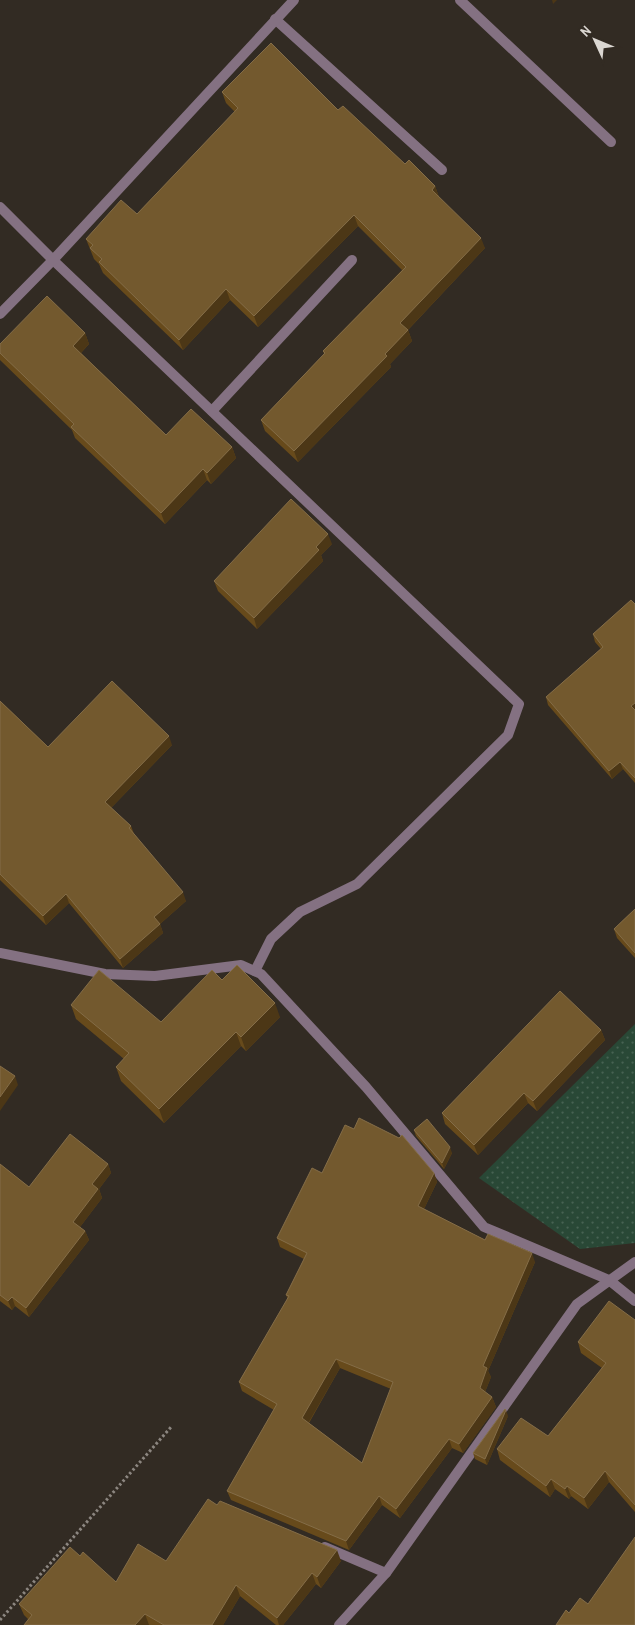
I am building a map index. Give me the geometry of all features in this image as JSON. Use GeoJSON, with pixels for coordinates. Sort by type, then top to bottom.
{"type":"FeatureCollection","features":[{"type":"Feature","properties":{"kind":"street"},"geometry":{"type":"LineString","coordinates":[[0,314],[53,260],[294,0]]}},
{"type":"Feature","properties":{"kind":"street"},"geometry":{"type":"LineString","coordinates":[[460,0],[611,142]]}},
{"type":"Feature","properties":{"kind":"street"},"geometry":{"type":"LineString","coordinates":[[276,19],[442,170]]}},
{"type":"Feature","properties":{"kind":"street"},"geometry":{"type":"LineString","coordinates":[[0,207],[53,260],[519,704],[508,735],[356,884],[300,912],[271,939],[255,971]]}},
{"type":"Feature","properties":{"kind":"street"},"geometry":{"type":"LineString","coordinates":[[212,411],[352,260]]}},
{"type":"Feature","properties":{"kind":"street"},"geometry":{"type":"LineString","coordinates":[[0,953],[105,974],[155,976],[241,965],[261,974],[366,1087],[484,1227],[609,1280],[635,1301]]}},
{"type":"Feature","properties":{"kind":"street"},"geometry":{"type":"LineString","coordinates":[[339,1625],[386,1573],[577,1304],[635,1262]]}},
{"type":"Feature","properties":{"kind":"street"},"geometry":{"type":"LineString","coordinates":[[316,1544],[386,1573]]}},
{"type":"Feature","properties":{"kind":"path"},"geometry":{"type":"LineString","coordinates":[[0,1620],[172,1426]]}},
{"type":"Feature","properties":{"kind":"green space"},"geometry":{"type":"Polygon","coordinates":[[[635,1024],[635,1243],[580,1249],[479,1178],[635,1024]]]}},
{"type":"Feature","properties":{"kind":"building"},"geometry":{"type":"Polygon","coordinates":[[[271,43],[338,110],[343,106],[405,164],[409,160],[435,186],[432,190],[481,238],[400,323],[408,330],[385,354],[387,356],[294,451],[261,420],[325,353],[323,351],[406,267],[354,215],[254,316],[226,289],[179,340],[99,262],[102,259],[90,248],[93,245],[86,239],[121,200],[137,214],[238,108],[222,92],[271,43]]]}},
{"type":"Feature","properties":{"kind":"building"},"geometry":{"type":"Polygon","coordinates":[[[47,296],[85,333],[73,346],[166,435],[191,409],[232,447],[207,473],[203,469],[161,513],[71,427],[74,424],[0,353],[0,344],[47,296]]]}},
{"type":"Feature","properties":{"kind":"building"},"geometry":{"type":"Polygon","coordinates":[[[291,499],[328,534],[316,547],[319,550],[254,618],[214,581],[291,499]]]}},
{"type":"Feature","properties":{"kind":"building"},"geometry":{"type":"Polygon","coordinates":[[[631,600],[635,604],[635,703],[631,706],[635,710],[635,778],[620,762],[609,771],[546,697],[603,647],[593,634],[631,600]]]}},
{"type":"Feature","properties":{"kind":"building"},"geometry":{"type":"Polygon","coordinates":[[[112,681],[169,736],[105,802],[131,826],[129,828],[183,892],[154,917],[160,924],[120,959],[66,894],[43,916],[0,874],[0,701],[48,747],[112,681]]]}},
{"type":"Feature","properties":{"kind":"building"},"geometry":{"type":"Polygon","coordinates":[[[635,909],[635,953],[614,929],[635,909]]]}},
{"type":"Feature","properties":{"kind":"building"},"geometry":{"type":"Polygon","coordinates":[[[237,965],[275,1003],[241,1037],[236,1032],[159,1109],[116,1067],[129,1053],[71,1005],[99,970],[161,1022],[212,970],[222,980],[237,965]]]}},
{"type":"Feature","properties":{"kind":"building"},"geometry":{"type":"Polygon","coordinates":[[[560,991],[601,1030],[533,1101],[524,1093],[474,1145],[442,1113],[560,991]]]}},
{"type":"Feature","properties":{"kind":"building"},"geometry":{"type":"Polygon","coordinates":[[[0,1066],[15,1076],[0,1097],[0,1066]]]}},
{"type":"Feature","properties":{"kind":"building"},"geometry":{"type":"Polygon","coordinates":[[[359,1118],[399,1138],[402,1135],[434,1173],[418,1206],[485,1240],[488,1234],[532,1253],[483,1366],[487,1368],[480,1388],[492,1397],[459,1444],[449,1439],[396,1509],[379,1496],[346,1541],[227,1491],[277,1404],[239,1382],[289,1296],[286,1295],[307,1253],[277,1238],[312,1168],[322,1173],[345,1125],[354,1129],[359,1118]],[[336,1359],[302,1418],[362,1463],[393,1382],[336,1359]]]}},
{"type":"Feature","properties":{"kind":"building"},"geometry":{"type":"Polygon","coordinates":[[[427,1119],[450,1147],[442,1163],[414,1130],[427,1119]]]}},
{"type":"Feature","properties":{"kind":"building"},"geometry":{"type":"Polygon","coordinates":[[[70,1134],[108,1164],[92,1184],[98,1189],[73,1222],[85,1231],[26,1308],[12,1297],[8,1301],[0,1295],[0,1164],[29,1187],[70,1134]]]}},
{"type":"Feature","properties":{"kind":"building"},"geometry":{"type":"Polygon","coordinates":[[[609,1301],[635,1320],[635,1505],[605,1471],[584,1498],[567,1486],[565,1489],[551,1479],[546,1486],[497,1449],[521,1418],[548,1436],[606,1363],[578,1342],[609,1301]]]}},
{"type":"Feature","properties":{"kind":"building"},"geometry":{"type":"Polygon","coordinates":[[[505,1409],[485,1459],[473,1453],[505,1409]]]}},
{"type":"Feature","properties":{"kind":"building"},"geometry":{"type":"Polygon","coordinates":[[[208,1499],[217,1505],[220,1501],[337,1550],[317,1577],[312,1573],[277,1618],[236,1585],[212,1625],[164,1625],[145,1614],[135,1625],[24,1625],[32,1615],[19,1604],[70,1547],[80,1556],[83,1552],[116,1582],[138,1544],[166,1561],[208,1499]]]}},
{"type":"Feature","properties":{"kind":"building"},"geometry":{"type":"Polygon","coordinates":[[[635,1537],[635,1625],[556,1625],[566,1610],[569,1613],[580,1598],[588,1604],[635,1537]]]}}]}
